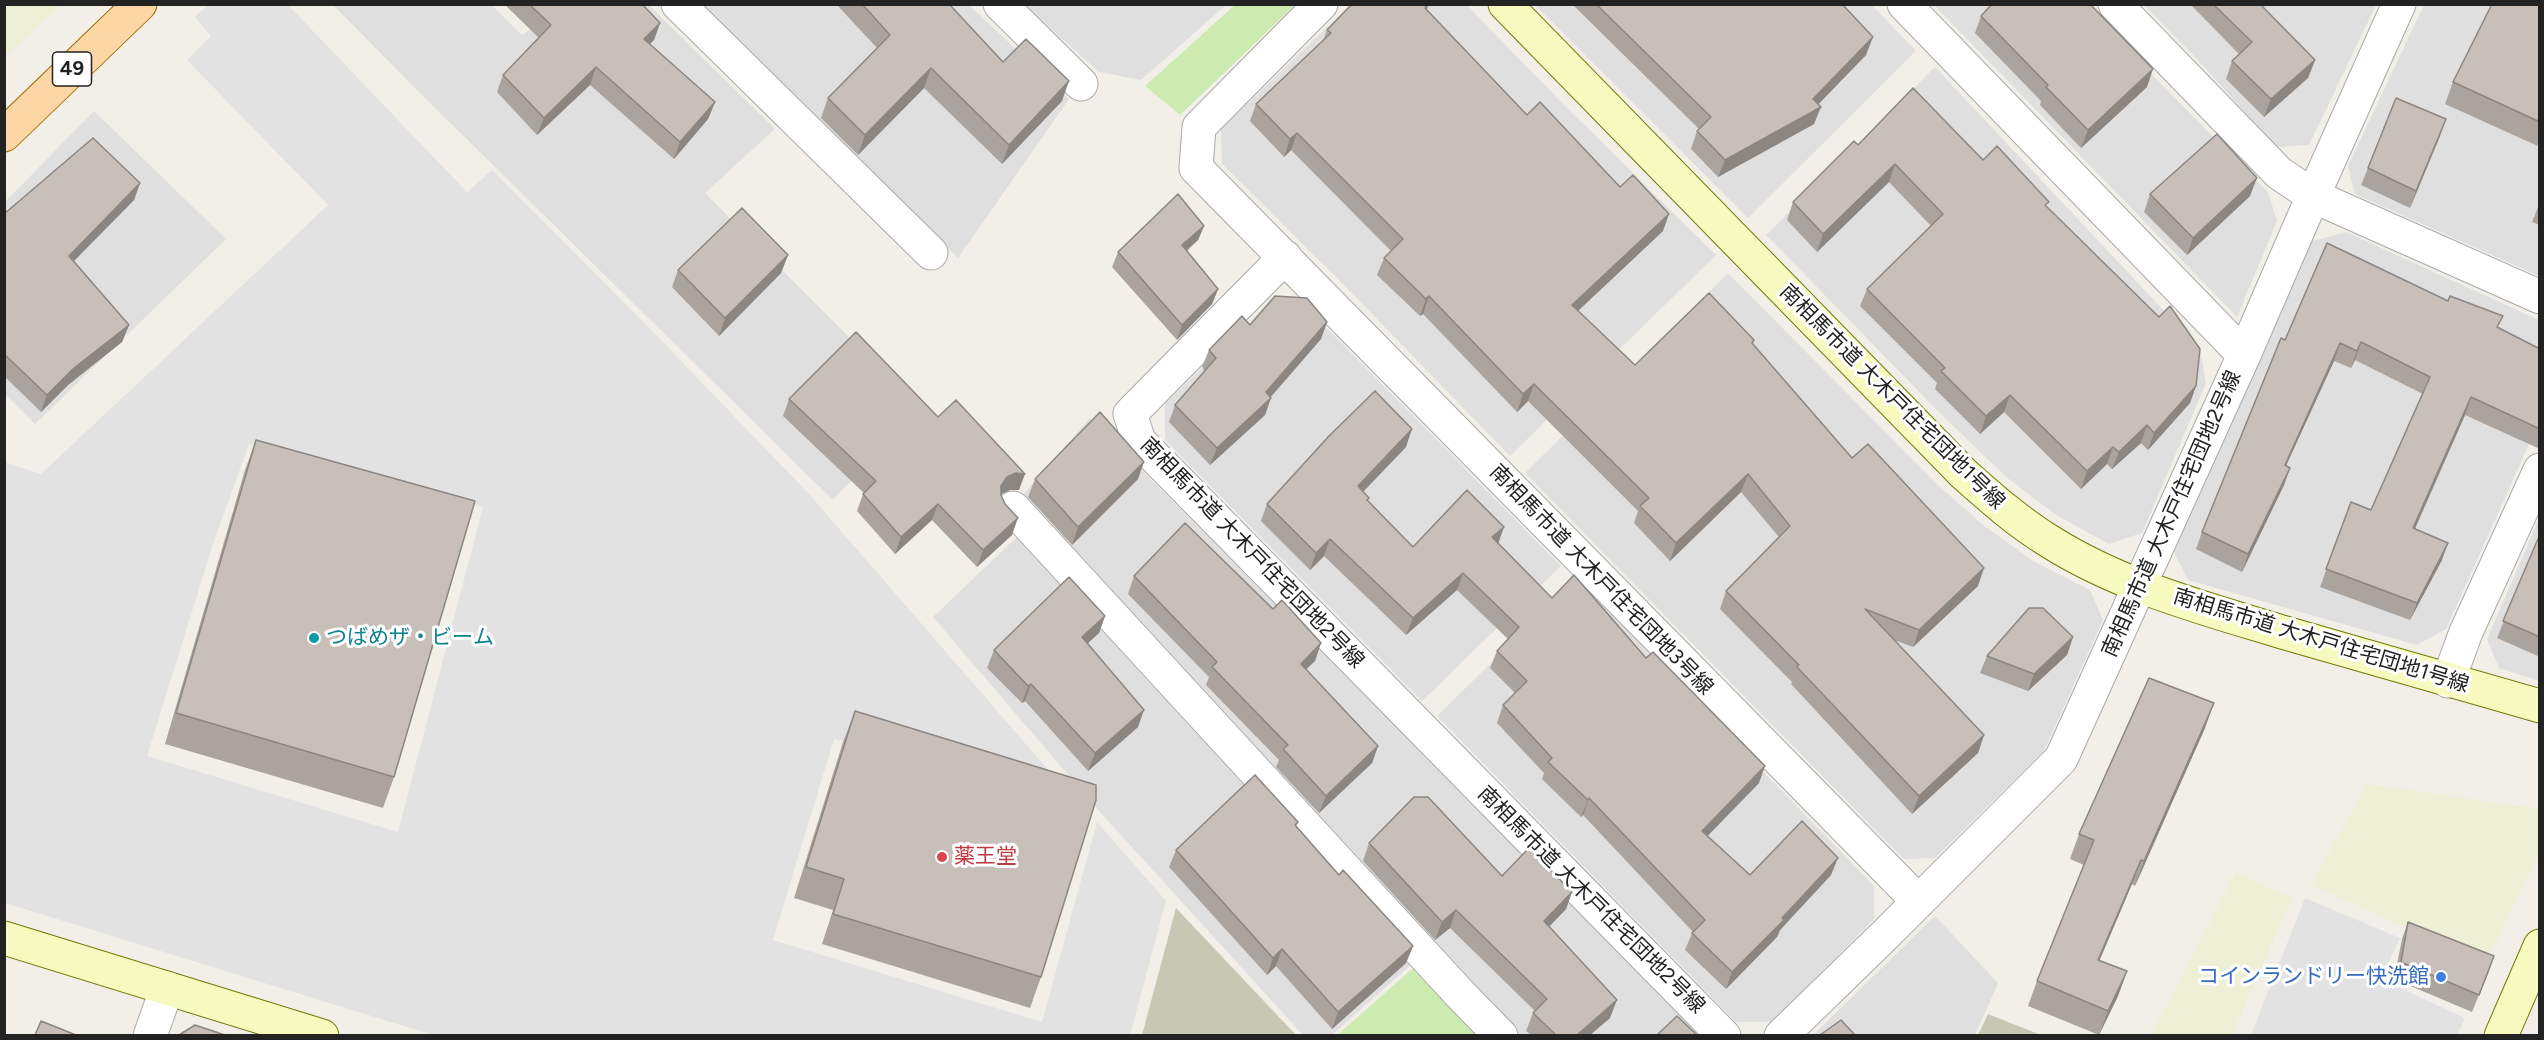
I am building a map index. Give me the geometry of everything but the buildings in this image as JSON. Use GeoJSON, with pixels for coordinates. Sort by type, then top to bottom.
{"type":"FeatureCollection","features":[{"type":"Feature","properties":{"kind":"main road","name":"49"},"geometry":{"type":"LineString","coordinates":[[4,135],[140,4]]}},
{"type":"Feature","properties":{"kind":"street"},"geometry":{"type":"LineString","coordinates":[[678,4],[931,253]]}},
{"type":"Feature","properties":{"kind":"street"},"geometry":{"type":"LineString","coordinates":[[1000,4],[1081,84]]}},
{"type":"Feature","properties":{"kind":"street"},"geometry":{"type":"LineString","coordinates":[[1285,257],[1196,168],[1199,127],[1321,4]]}},
{"type":"Feature","properties":{"kind":"street","name":"南相馬市道 大木戸住宅団地1号線"},"geometry":{"type":"LineString","coordinates":[[1504,4],[1964,474],[2011,515],[2050,542],[2100,568],[2181,602],[2540,706]]}},
{"type":"Feature","properties":{"kind":"street","name":"南相馬市道 大木戸住宅団地2号線"},"geometry":{"type":"LineString","coordinates":[[1781,1035],[2061,759],[2244,355],[1904,4]]}},
{"type":"Feature","properties":{"kind":"street"},"geometry":{"type":"LineString","coordinates":[[2115,4],[2279,173],[2313,196],[2540,297]]}},
{"type":"Feature","properties":{"kind":"street"},"geometry":{"type":"LineString","coordinates":[[2244,355],[2398,4]]}},
{"type":"Feature","properties":{"kind":"street","name":"南相馬市道 大木戸住宅団地3号線"},"geometry":{"type":"LineString","coordinates":[[1285,257],[1918,901]]}},
{"type":"Feature","properties":{"kind":"street","name":"南相馬市道 大木戸住宅団地2号線"},"geometry":{"type":"LineString","coordinates":[[1285,257],[1130,414],[1139,441],[1724,1035]]}},
{"type":"Feature","properties":{"kind":"street"},"geometry":{"type":"LineString","coordinates":[[2448,681],[2466,632],[2540,470]]}},
{"type":"Feature","properties":{"kind":"street"},"geometry":{"type":"LineString","coordinates":[[1013,508],[1444,977],[1501,1035]]}},
{"type":"Feature","properties":{"kind":"street"},"geometry":{"type":"LineString","coordinates":[[4,938],[322,1035]]}},
{"type":"Feature","properties":{"kind":"street"},"geometry":{"type":"LineString","coordinates":[[2500,1035],[2540,946]]}},
{"type":"Feature","properties":{"kind":"street"},"geometry":{"type":"LineString","coordinates":[[150,1035],[167,988]]}},
{"type":"Feature","properties":{"kind":"shaded area"},"geometry":{"type":"Polygon","coordinates":[[[5,4],[61,4],[61,5],[5,56],[5,4]]]}},
{"type":"Feature","properties":{"kind":"shaded area"},"geometry":{"type":"Polygon","coordinates":[[[208,5],[288,5],[467,192],[492,170],[659,338],[809,494],[1070,795],[834,739],[773,940],[1042,1022],[1097,822],[1166,901],[1130,1035],[433,1035],[5,903],[4,462],[41,474],[328,205],[187,60],[211,36],[195,17],[208,5]],[[249,444],[213,544],[147,756],[398,832],[483,507],[249,444]]]}},
{"type":"Feature","properties":{"kind":"shaded area"},"geometry":{"type":"Polygon","coordinates":[[[333,5],[492,5],[522,35],[561,5],[649,5],[775,129],[705,193],[921,409],[833,500],[333,5]]]}},
{"type":"Feature","properties":{"kind":"shaded area"},"geometry":{"type":"Polygon","coordinates":[[[702,5],[969,5],[1069,99],[958,258],[702,5]]]}},
{"type":"Feature","properties":{"kind":"shaded area"},"geometry":{"type":"Polygon","coordinates":[[[1024,5],[1226,5],[1141,80],[1099,72],[1024,5]]]}},
{"type":"Feature","properties":{"kind":"shaded area"},"geometry":{"type":"Polygon","coordinates":[[[1350,5],[1467,5],[1561,102],[1716,255],[1510,456],[1340,281],[1222,164],[1221,129],[1350,5]]]}},
{"type":"Feature","properties":{"kind":"shaded area"},"geometry":{"type":"Polygon","coordinates":[[[1535,5],[1872,5],[1916,51],[1748,218],[1535,5]]]}},
{"type":"Feature","properties":{"kind":"shaded area"},"geometry":{"type":"Polygon","coordinates":[[[1934,5],[2083,5],[2268,192],[2277,221],[2237,317],[1934,5]]]}},
{"type":"Feature","properties":{"kind":"shaded area"},"geometry":{"type":"Polygon","coordinates":[[[2144,5],[2376,5],[2309,145],[2276,147],[2196,58],[2144,5]]]}},
{"type":"Feature","properties":{"kind":"shaded area"},"geometry":{"type":"Polygon","coordinates":[[[2424,5],[2539,5],[2539,276],[2355,194],[2348,166],[2424,5]]]}},
{"type":"Feature","properties":{"kind":"shaded area"},"geometry":{"type":"Polygon","coordinates":[[[1935,67],[2200,349],[2206,383],[2142,533],[2109,544],[2056,515],[2006,477],[1939,412],[1766,235],[1935,67]]]}},
{"type":"Feature","properties":{"kind":"shaded area"},"geometry":{"type":"Polygon","coordinates":[[[94,111],[226,239],[35,424],[5,394],[4,203],[94,111]]]}},
{"type":"Feature","properties":{"kind":"shaded area"},"geometry":{"type":"Polygon","coordinates":[[[2346,232],[2539,320],[2539,422],[2446,629],[2417,645],[2188,580],[2173,550],[2309,242],[2346,232]]]}},
{"type":"Feature","properties":{"kind":"shaded area"},"geometry":{"type":"Polygon","coordinates":[[[1728,273],[1940,487],[1982,524],[2033,561],[2090,590],[2103,620],[2044,751],[1935,858],[1904,859],[1525,473],[1728,273]]]}},
{"type":"Feature","properties":{"kind":"shaded area"},"geometry":{"type":"Polygon","coordinates":[[[1301,302],[1561,566],[1422,701],[1165,440],[1165,404],[1268,304],[1301,302]]]}},
{"type":"Feature","properties":{"kind":"shaded area"},"geometry":{"type":"Polygon","coordinates":[[[1090,418],[1540,871],[1699,1035],[1521,1035],[1462,977],[1020,498],[1090,418]]]}},
{"type":"Feature","properties":{"kind":"shaded area"},"geometry":{"type":"Polygon","coordinates":[[[2539,519],[2539,681],[2499,668],[2487,639],[2539,519]]]}},
{"type":"Feature","properties":{"kind":"shaded area"},"geometry":{"type":"Polygon","coordinates":[[[1018,536],[1414,962],[1332,1035],[1303,1035],[1099,811],[933,617],[1018,536]]]}},
{"type":"Feature","properties":{"kind":"shaded area"},"geometry":{"type":"Polygon","coordinates":[[[1577,579],[1874,886],[1874,919],[1772,1022],[1736,1022],[1437,716],[1577,579]]]}},
{"type":"Feature","properties":{"kind":"shaded area"},"geometry":{"type":"Polygon","coordinates":[[[2367,784],[2539,809],[2539,853],[2486,963],[2311,885],[2367,784]]]}},
{"type":"Feature","properties":{"kind":"shaded area"},"geometry":{"type":"Polygon","coordinates":[[[2236,872],[2292,898],[2232,1035],[2151,1035],[2236,872]]]}},
{"type":"Feature","properties":{"kind":"shaded area"},"geometry":{"type":"Polygon","coordinates":[[[2305,898],[2400,938],[2381,979],[2465,1018],[2457,1035],[2251,1035],[2305,898]]]}},
{"type":"Feature","properties":{"kind":"shaded area"},"geometry":{"type":"Polygon","coordinates":[[[1176,908],[1296,1035],[1142,1035],[1176,908]]]}},
{"type":"Feature","properties":{"kind":"shaded area"},"geometry":{"type":"Polygon","coordinates":[[[1935,916],[1998,983],[1975,1035],[1812,1036],[1935,916]]]}},
{"type":"Feature","properties":{"kind":"shaded area"},"geometry":{"type":"Polygon","coordinates":[[[1988,1014],[2041,1035],[1978,1035],[1988,1014]]]}},
{"type":"Feature","properties":{"kind":"green space"},"geometry":{"type":"Polygon","coordinates":[[[1236,4],[1295,5],[1180,115],[1145,86],[1236,4]]]}},
{"type":"Feature","properties":{"kind":"green space"},"geometry":{"type":"Polygon","coordinates":[[[1420,962],[1489,1036],[1336,1036],[1420,962]]]}},
{"type":"Feature","properties":{"kind":"place","name":"つばめザ・ビーム"},"geometry":{"type":"Point","coordinates":[314,638]}},
{"type":"Feature","properties":{"kind":"place","name":"薬王堂"},"geometry":{"type":"Point","coordinates":[942,857]}},
{"type":"Feature","properties":{"kind":"place","name":"コインランドリー快洗館"},"geometry":{"type":"Point","coordinates":[2441,977]}}]}
